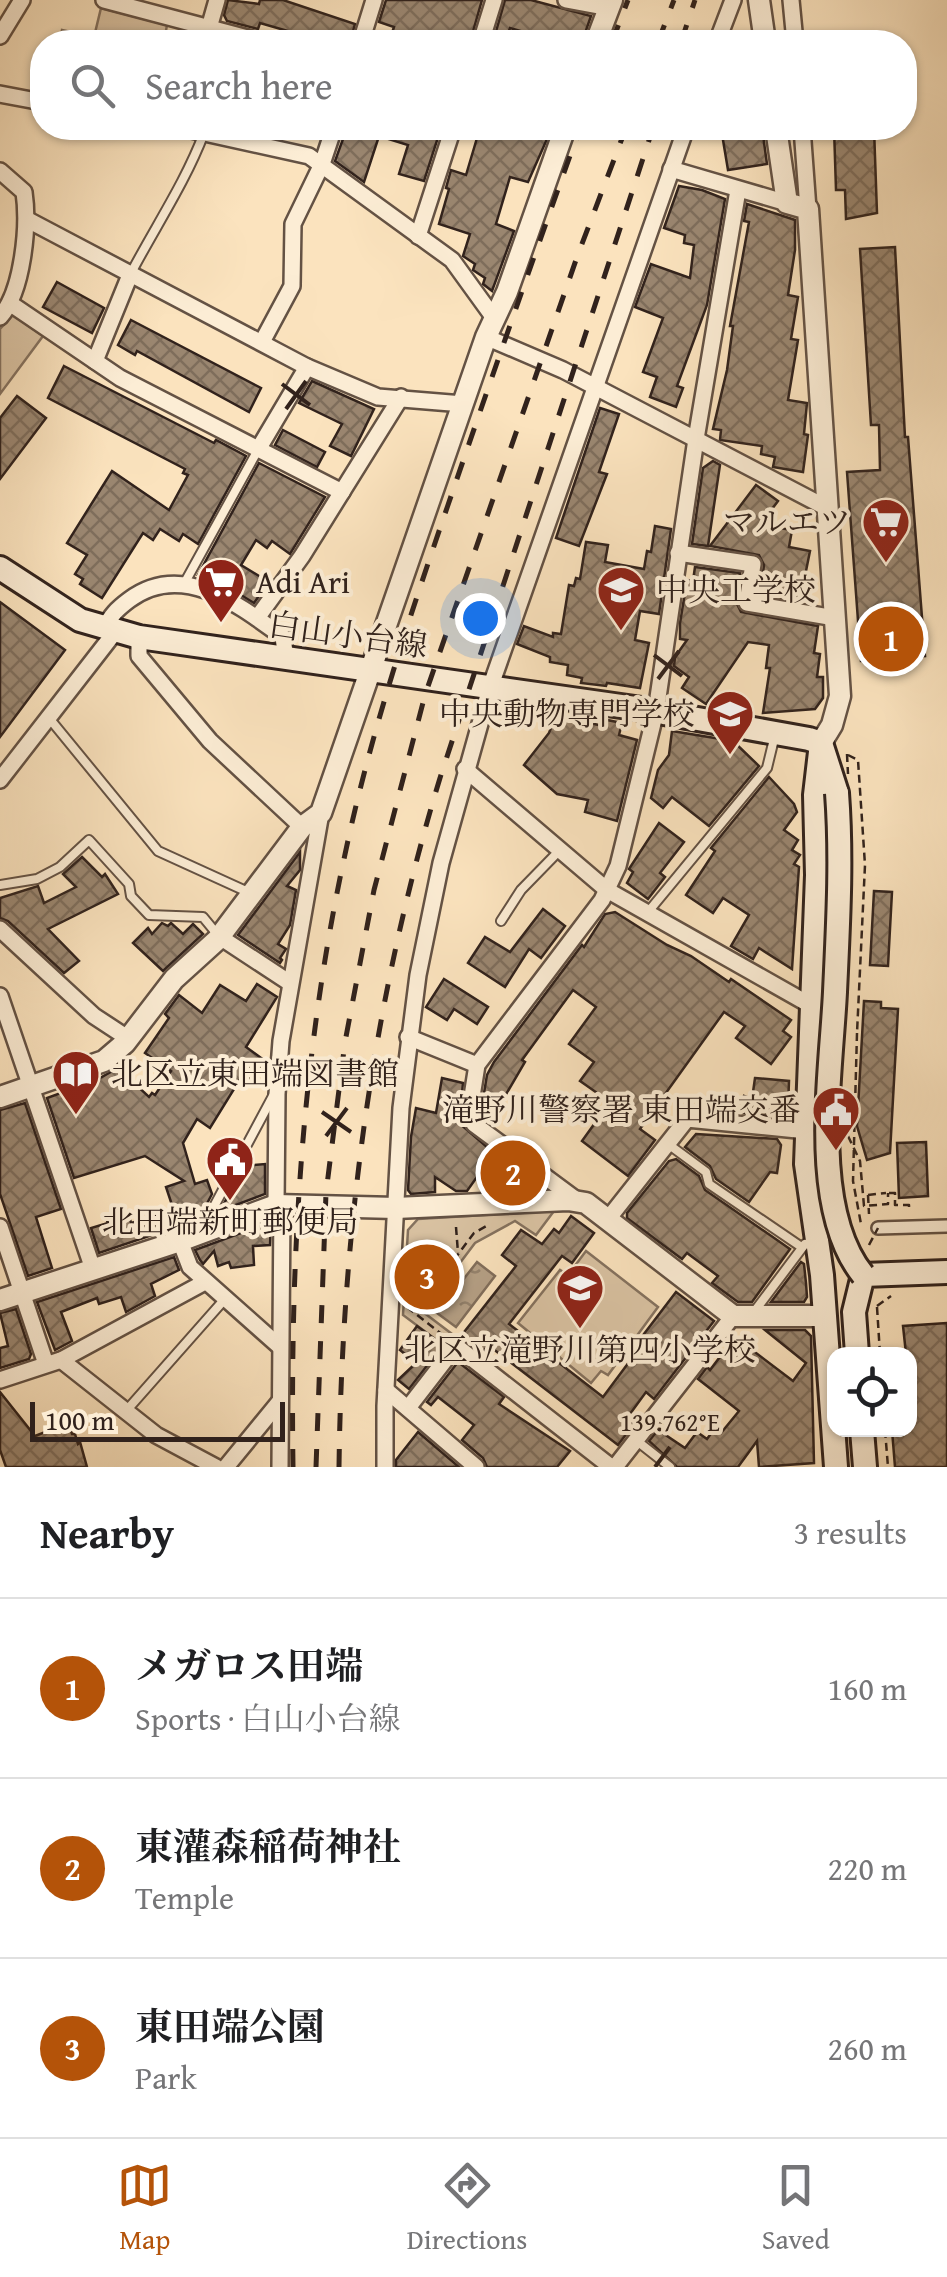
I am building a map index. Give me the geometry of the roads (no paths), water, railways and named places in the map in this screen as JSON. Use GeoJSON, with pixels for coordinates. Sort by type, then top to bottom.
{"type":"FeatureCollection","features":[{"type":"Feature","properties":{"kind":"main road","name":"白山小台線"},"geometry":{"type":"LineString","coordinates":[[0,568],[51,604],[110,631],[286,660],[656,711],[775,730],[821,743]]}},
{"type":"Feature","properties":{"kind":"main road"},"geometry":{"type":"LineString","coordinates":[[821,743],[837,794],[840,880],[829,1164],[840,1233],[846,1250],[870,1275],[947,1272]]}},
{"type":"Feature","properties":{"kind":"main road"},"geometry":{"type":"LineString","coordinates":[[821,743],[814,795],[816,875],[806,1132],[809,1244],[825,1316],[836,1467]]}},
{"type":"Feature","properties":{"kind":"main road"},"geometry":{"type":"LineString","coordinates":[[856,1347],[854,1312],[870,1275]]}},
{"type":"Feature","properties":{"kind":"main road"},"geometry":{"type":"LineString","coordinates":[[863,1437],[865,1467]]}},
{"type":"Feature","properties":{"kind":"street"},"geometry":{"type":"LineString","coordinates":[[0,36],[22,0]]}},
{"type":"Feature","properties":{"kind":"street"},"geometry":{"type":"LineString","coordinates":[[104,0],[193,30]]}},
{"type":"Feature","properties":{"kind":"street"},"geometry":{"type":"LineString","coordinates":[[209,30],[217,0]]}},
{"type":"Feature","properties":{"kind":"street"},"geometry":{"type":"LineString","coordinates":[[365,30],[374,0]]}},
{"type":"Feature","properties":{"kind":"street"},"geometry":{"type":"LineString","coordinates":[[485,30],[494,0]]}},
{"type":"Feature","properties":{"kind":"street"},"geometry":{"type":"LineString","coordinates":[[566,0],[610,4],[600,30]]}},
{"type":"Feature","properties":{"kind":"street"},"geometry":{"type":"LineString","coordinates":[[721,30],[732,0]]}},
{"type":"Feature","properties":{"kind":"street"},"geometry":{"type":"LineString","coordinates":[[759,0],[763,30]]}},
{"type":"Feature","properties":{"kind":"street"},"geometry":{"type":"LineString","coordinates":[[791,0],[793,30]]}},
{"type":"Feature","properties":{"kind":"street"},"geometry":{"type":"LineString","coordinates":[[0,94],[30,100]]}},
{"type":"Feature","properties":{"kind":"street"},"geometry":{"type":"LineString","coordinates":[[239,140],[309,156],[452,260],[490,328],[827,508]]}},
{"type":"Feature","properties":{"kind":"street"},"geometry":{"type":"LineString","coordinates":[[262,342],[292,286],[293,224],[330,140]]}},
{"type":"Feature","properties":{"kind":"street"},"geometry":{"type":"LineString","coordinates":[[418,236],[449,140]]}},
{"type":"Feature","properties":{"kind":"street"},"geometry":{"type":"LineString","coordinates":[[280,1467],[277,1089],[290,983],[321,813],[462,404],[562,140]]}},
{"type":"Feature","properties":{"kind":"street"},"geometry":{"type":"LineString","coordinates":[[385,1467],[386,1390],[408,1037],[441,863],[490,688],[682,140]]}},
{"type":"Feature","properties":{"kind":"street"},"geometry":{"type":"LineString","coordinates":[[778,140],[787,203]]}},
{"type":"Feature","properties":{"kind":"street"},"geometry":{"type":"LineString","coordinates":[[803,140],[840,696],[836,714],[821,743]]}},
{"type":"Feature","properties":{"kind":"street"},"geometry":{"type":"LineString","coordinates":[[671,168],[787,203],[809,216]]}},
{"type":"Feature","properties":{"kind":"street"},"geometry":{"type":"LineString","coordinates":[[0,171],[24,192],[28,220],[6,310],[94,361],[321,477],[342,492]]}},
{"type":"Feature","properties":{"kind":"street"},"geometry":{"type":"LineString","coordinates":[[738,190],[656,711],[618,866],[607,890],[477,1064],[470,1109],[474,1124],[742,1316],[825,1316]]}},
{"type":"Feature","properties":{"kind":"street"},"geometry":{"type":"LineString","coordinates":[[28,220],[307,367],[378,397],[462,404]]}},
{"type":"Feature","properties":{"kind":"street"},"geometry":{"type":"LineString","coordinates":[[94,361],[130,275]]}},
{"type":"Feature","properties":{"kind":"street"},"geometry":{"type":"LineString","coordinates":[[259,448],[281,417],[307,367]]}},
{"type":"Feature","properties":{"kind":"street"},"geometry":{"type":"LineString","coordinates":[[258,618],[401,396]]}},
{"type":"Feature","properties":{"kind":"street"},"geometry":{"type":"LineString","coordinates":[[678,552],[753,564],[746,604],[835,618]]}},
{"type":"Feature","properties":{"kind":"street"},"geometry":{"type":"LineString","coordinates":[[0,780],[110,631],[113,612],[140,592],[162,584],[184,584],[228,599],[283,637],[286,660]]}},
{"type":"Feature","properties":{"kind":"street"},"geometry":{"type":"LineString","coordinates":[[139,637],[139,656],[210,741],[302,827]]}},
{"type":"Feature","properties":{"kind":"street"},"geometry":{"type":"LineString","coordinates":[[465,769],[607,890],[812,1006]]}},
{"type":"Feature","properties":{"kind":"street"},"geometry":{"type":"LineString","coordinates":[[0,1097],[104,1062],[129,1039],[169,986],[220,937],[302,827],[321,813]]}},
{"type":"Feature","properties":{"kind":"street"},"geometry":{"type":"LineString","coordinates":[[0,929],[94,1016],[129,1039]]}},
{"type":"Feature","properties":{"kind":"street"},"geometry":{"type":"LineString","coordinates":[[220,937],[290,983]]}},
{"type":"Feature","properties":{"kind":"street"},"geometry":{"type":"LineString","coordinates":[[0,996],[93,1268]]}},
{"type":"Feature","properties":{"kind":"street"},"geometry":{"type":"LineString","coordinates":[[408,1037],[477,1064]]}},
{"type":"Feature","properties":{"kind":"street"},"geometry":{"type":"LineString","coordinates":[[608,1220],[687,1119],[806,1132]]}},
{"type":"Feature","properties":{"kind":"street"},"geometry":{"type":"LineString","coordinates":[[10,1296],[279,1205],[396,1208],[578,1201]]}},
{"type":"Feature","properties":{"kind":"street"},"geometry":{"type":"LineString","coordinates":[[0,1226],[10,1296],[54,1362],[194,1463],[216,1467]]}},
{"type":"Feature","properties":{"kind":"street"},"geometry":{"type":"LineString","coordinates":[[878,1228],[947,1226]]}},
{"type":"Feature","properties":{"kind":"street"},"geometry":{"type":"LineString","coordinates":[[180,1241],[190,1268],[279,1346]]}},
{"type":"Feature","properties":{"kind":"street"},"geometry":{"type":"LineString","coordinates":[[0,1380],[54,1362],[204,1282]]}},
{"type":"Feature","properties":{"kind":"street"},"geometry":{"type":"LineString","coordinates":[[408,1408],[456,1346],[613,1467],[742,1316]]}},
{"type":"Feature","properties":{"kind":"street"},"geometry":{"type":"LineString","coordinates":[[386,1390],[476,1467]]}},
{"type":"Feature","properties":{"kind":"street"},"geometry":{"type":"LineString","coordinates":[[226,1467],[280,1401]]}},
{"type":"Feature","properties":{"kind":"lane"},"geometry":{"type":"LineString","coordinates":[[130,275],[183,185],[201,140]]}},
{"type":"Feature","properties":{"kind":"lane"},"geometry":{"type":"LineString","coordinates":[[184,584],[259,448]]}},
{"type":"Feature","properties":{"kind":"lane"},"geometry":{"type":"LineString","coordinates":[[49,718],[158,852],[252,894]]}},
{"type":"Feature","properties":{"kind":"lane"},"geometry":{"type":"LineString","coordinates":[[648,912],[767,768],[775,730]]}},
{"type":"Feature","properties":{"kind":"lane"},"geometry":{"type":"LineString","coordinates":[[0,886],[37,879],[60,867],[89,840],[129,884],[131,896],[149,916],[202,917],[220,937]]}},
{"type":"Feature","properties":{"kind":"lane"},"geometry":{"type":"LineString","coordinates":[[501,921],[522,890],[560,850]]}},
{"type":"Feature","properties":{"kind":"lane"},"geometry":{"type":"LineString","coordinates":[[200,1233],[277,1089]]}},
{"type":"Feature","properties":{"kind":"lane"},"geometry":{"type":"LineString","coordinates":[[668,1144],[706,1172],[709,1184],[809,1244],[742,1316]]}},
{"type":"Feature","properties":{"kind":"lane"},"geometry":{"type":"LineString","coordinates":[[126,1411],[224,1300]]}},
{"type":"Feature","properties":{"kind":"lane"},"geometry":{"type":"LineString","coordinates":[[637,1441],[670,1467]]}},
{"type":"Feature","properties":{"kind":"water"},"geometry":{"type":"Polygon","coordinates":[[[477,1262],[495,1276],[456,1327],[437,1313],[477,1262]]]}},
{"type":"Feature","properties":{"kind":"railway"},"geometry":{"type":"LineString","coordinates":[[617,30],[628,0]]}},
{"type":"Feature","properties":{"kind":"railway"},"geometry":{"type":"LineString","coordinates":[[663,30],[674,0]]}},
{"type":"Feature","properties":{"kind":"railway"},"geometry":{"type":"LineString","coordinates":[[685,30],[695,0]]}},
{"type":"Feature","properties":{"kind":"railway"},"geometry":{"type":"LineString","coordinates":[[293,1467],[294,1314],[301,1162],[317,1010],[344,859],[365,769],[404,636],[576,140]]}},
{"type":"Feature","properties":{"kind":"railway"},"geometry":{"type":"LineString","coordinates":[[316,1467],[326,1193],[345,1042],[374,890],[425,695],[621,140]]}},
{"type":"Feature","properties":{"kind":"railway"},"geometry":{"type":"LineString","coordinates":[[339,1467],[346,1292],[354,1205],[396,947],[440,778],[649,140]]}},
{"type":"Feature","properties":{"kind":"place","name":"マルエツ"},"geometry":{"type":"Point","coordinates":[886,564]}},
{"type":"Feature","properties":{"kind":"place","name":"Adi Ari"},"geometry":{"type":"Point","coordinates":[221,624]}},
{"type":"Feature","properties":{"kind":"place","name":"中央工学校"},"geometry":{"type":"Point","coordinates":[621,632]}},
{"type":"Feature","properties":{"kind":"place","name":"メガロス田端"},"geometry":{"type":"Point","coordinates":[891,639]}},
{"type":"Feature","properties":{"kind":"place","name":"中央動物専門学校"},"geometry":{"type":"Point","coordinates":[730,756]}},
{"type":"Feature","properties":{"kind":"place","name":"北区立東田端図書館"},"geometry":{"type":"Point","coordinates":[76,1116]}},
{"type":"Feature","properties":{"kind":"place","name":"滝野川警察署 東田端交番"},"geometry":{"type":"Point","coordinates":[836,1152]}},
{"type":"Feature","properties":{"kind":"place","name":"東灌森稲荷神社"},"geometry":{"type":"Point","coordinates":[513,1173]}},
{"type":"Feature","properties":{"kind":"place","name":"北田端新町郵便局"},"geometry":{"type":"Point","coordinates":[230,1202]}},
{"type":"Feature","properties":{"kind":"place","name":"東田端公園"},"geometry":{"type":"Point","coordinates":[427,1277]}},
{"type":"Feature","properties":{"kind":"place","name":"北区立滝野川第四小学校"},"geometry":{"type":"Point","coordinates":[580,1330]}}]}
